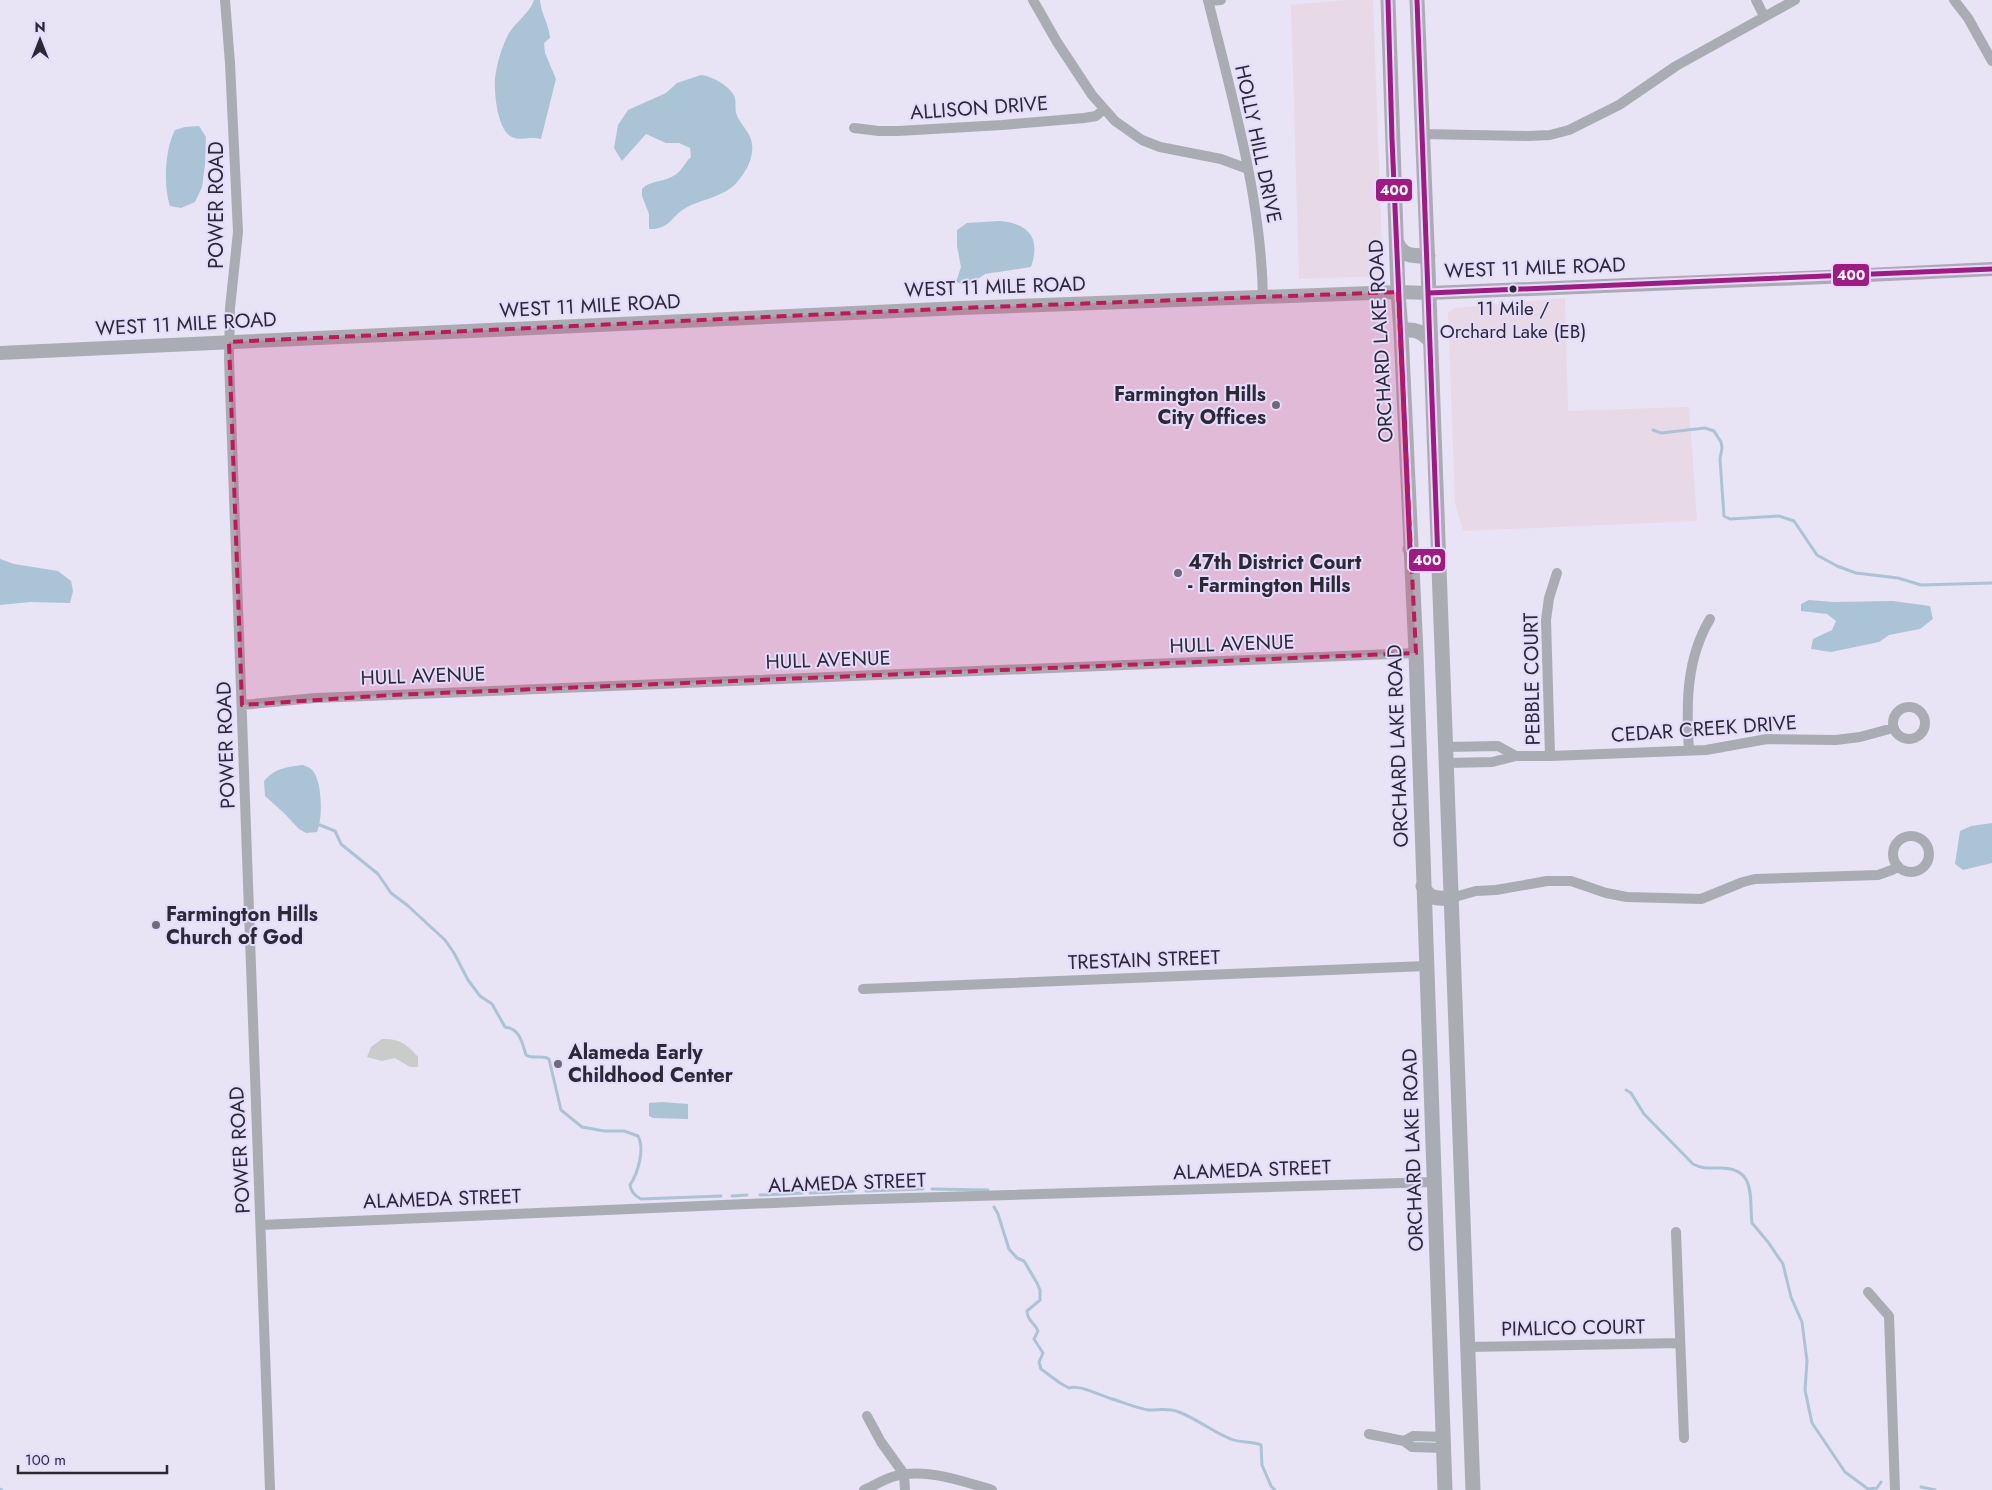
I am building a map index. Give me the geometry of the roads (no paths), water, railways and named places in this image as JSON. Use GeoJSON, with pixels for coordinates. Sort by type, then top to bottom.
{"type":"FeatureCollection","features":[{"type":"Feature","properties":{"kind":"main road","name":"ORCHARD LAKE ROAD"},"geometry":{"type":"LineString","coordinates":[[1388,0],[1398,292],[1416,654],[1446,1490]]}},
{"type":"Feature","properties":{"kind":"main road"},"geometry":{"type":"LineString","coordinates":[[1417,0],[1473,1490]]}},
{"type":"Feature","properties":{"kind":"main road"},"geometry":{"type":"LineString","coordinates":[[1397,243],[1404,254],[1428,256]]}},
{"type":"Feature","properties":{"kind":"main road"},"geometry":{"type":"LineString","coordinates":[[1401,331],[1417,330],[1425,334],[1431,342]]}},
{"type":"Feature","properties":{"kind":"main road"},"geometry":{"type":"LineString","coordinates":[[1410,549],[1421,560],[1438,560]]}},
{"type":"Feature","properties":{"kind":"main road"},"geometry":{"type":"LineString","coordinates":[[1412,588],[1439,587]]}},
{"type":"Feature","properties":{"kind":"main road"},"geometry":{"type":"LineString","coordinates":[[1416,654],[1420,650],[1430,649],[1433,656],[1436,736],[1446,769]]}},
{"type":"Feature","properties":{"kind":"main road"},"geometry":{"type":"LineString","coordinates":[[1423,886],[1427,894],[1435,898],[1451,898]]}},
{"type":"Feature","properties":{"kind":"main road"},"geometry":{"type":"LineString","coordinates":[[1429,1030],[1442,1030],[1446,1032],[1448,1037],[1450,1116],[1454,1139],[1460,1153]]}},
{"type":"Feature","properties":{"kind":"main road"},"geometry":{"type":"LineString","coordinates":[[1437,1273],[1442,1285],[1447,1289],[1453,1291],[1465,1290]]}},
{"type":"Feature","properties":{"kind":"street","name":"POWER ROAD"},"geometry":{"type":"LineString","coordinates":[[225,0],[238,232],[230,308],[229,342],[270,1490]]}},
{"type":"Feature","properties":{"kind":"street"},"geometry":{"type":"LineString","coordinates":[[1033,0],[1056,42],[1104,110],[1115,121],[1142,140],[1178,151],[1222,159],[1248,169]]}},
{"type":"Feature","properties":{"kind":"street"},"geometry":{"type":"LineString","coordinates":[[1208,1],[1221,0]]}},
{"type":"Feature","properties":{"kind":"street"},"geometry":{"type":"LineString","coordinates":[[1756,0],[1764,16]]}},
{"type":"Feature","properties":{"kind":"street"},"geometry":{"type":"LineString","coordinates":[[1421,134],[1529,136],[1550,135],[1569,130],[1619,105],[1676,66],[1795,0]]}},
{"type":"Feature","properties":{"kind":"street"},"geometry":{"type":"LineString","coordinates":[[1954,0],[1968,18],[1992,61]]}},
{"type":"Feature","properties":{"kind":"street","name":"HOLLY HILL DRIVE"},"geometry":{"type":"LineString","coordinates":[[1208,1],[1233,97],[1248,169],[1259,234],[1263,297]]}},
{"type":"Feature","properties":{"kind":"street","name":"ALLISON DRIVE"},"geometry":{"type":"LineString","coordinates":[[854,128],[898,131],[1018,124],[1084,118],[1096,116],[1104,110]]}},
{"type":"Feature","properties":{"kind":"street","name":"WEST 11 MILE ROAD"},"geometry":{"type":"LineString","coordinates":[[0,353],[960,308],[1398,292],[1429,293],[1826,277],[1992,268]]}},
{"type":"Feature","properties":{"kind":"street","name":"PEBBLE COURT"},"geometry":{"type":"LineString","coordinates":[[1550,756],[1546,620],[1549,598],[1557,573]]}},
{"type":"Feature","properties":{"kind":"street"},"geometry":{"type":"LineString","coordinates":[[1689,750],[1688,690],[1691,666],[1710,619]]}},
{"type":"Feature","properties":{"kind":"street","name":"HULL AVENUE"},"geometry":{"type":"LineString","coordinates":[[242,705],[315,698],[402,694],[1416,654]]}},
{"type":"Feature","properties":{"kind":"street","name":"CEDAR CREEK DRIVE"},"geometry":{"type":"LineString","coordinates":[[1446,769],[1492,762],[1516,756],[1706,750],[1767,739],[1836,740],[1860,738],[1893,728]]}},
{"type":"Feature","properties":{"kind":"street","name":"CEDAR CREEK DRIVE"},"geometry":{"type":"LineString","coordinates":[[1445,747],[1498,746],[1516,756]]}},
{"type":"Feature","properties":{"kind":"street"},"geometry":{"type":"LineString","coordinates":[[1451,898],[1476,891],[1496,890],[1547,881],[1571,881],[1627,898],[1701,899],[1755,879],[1878,874],[1898,866]]}},
{"type":"Feature","properties":{"kind":"street","name":"TRESTAIN STREET"},"geometry":{"type":"LineString","coordinates":[[863,989],[1426,966]]}},
{"type":"Feature","properties":{"kind":"street","name":"ALAMEDA STREET"},"geometry":{"type":"LineString","coordinates":[[261,1225],[841,1200],[1434,1182]]}},
{"type":"Feature","properties":{"kind":"street"},"geometry":{"type":"LineString","coordinates":[[1676,1232],[1684,1438]]}},
{"type":"Feature","properties":{"kind":"street"},"geometry":{"type":"LineString","coordinates":[[1868,1292],[1889,1316],[1895,1490]]}},
{"type":"Feature","properties":{"kind":"street","name":"PIMLICO COURT"},"geometry":{"type":"LineString","coordinates":[[1467,1347],[1680,1343]]}},
{"type":"Feature","properties":{"kind":"street"},"geometry":{"type":"LineString","coordinates":[[867,1416],[881,1442],[904,1474],[905,1490]]}},
{"type":"Feature","properties":{"kind":"street"},"geometry":{"type":"LineString","coordinates":[[1369,1434],[1404,1440],[1413,1436],[1444,1442]]}},
{"type":"Feature","properties":{"kind":"street"},"geometry":{"type":"LineString","coordinates":[[864,1490],[892,1477],[904,1474],[934,1475],[992,1490]]}},
{"type":"Feature","properties":{"kind":"water"},"geometry":{"type":"Polygon","coordinates":[[[534,0],[540,0],[548,28],[550,38],[544,43],[545,53],[556,79],[541,139],[517,139],[510,136],[499,117],[495,78],[506,38],[530,8],[534,0]]]}},
{"type":"Feature","properties":{"kind":"water"},"geometry":{"type":"Polygon","coordinates":[[[701,75],[711,77],[733,94],[737,116],[751,139],[752,152],[749,164],[742,176],[727,191],[684,209],[661,227],[649,229],[649,214],[642,196],[642,189],[649,184],[667,179],[677,173],[691,157],[690,148],[679,143],[666,143],[646,134],[622,161],[614,148],[618,125],[628,110],[666,93],[677,83],[701,75]]]}},
{"type":"Feature","properties":{"kind":"water"},"geometry":{"type":"Polygon","coordinates":[[[199,126],[206,137],[202,187],[195,202],[181,208],[170,206],[166,188],[166,167],[172,138],[175,130],[199,126]]]}},
{"type":"Feature","properties":{"kind":"water"},"geometry":{"type":"Polygon","coordinates":[[[999,221],[1018,225],[1030,234],[1034,248],[1031,267],[985,274],[965,285],[956,282],[961,267],[957,246],[957,230],[967,223],[999,221]]]}},
{"type":"Feature","properties":{"kind":"water"},"geometry":{"type":"Polygon","coordinates":[[[0,559],[14,564],[58,571],[71,581],[73,591],[70,603],[30,602],[0,605],[0,559]]]}},
{"type":"Feature","properties":{"kind":"water"},"geometry":{"type":"Polygon","coordinates":[[[1809,600],[1833,602],[1893,601],[1930,606],[1933,619],[1920,629],[1889,635],[1879,642],[1831,652],[1811,649],[1813,639],[1832,630],[1836,621],[1827,614],[1801,611],[1801,604],[1809,600]]]}},
{"type":"Feature","properties":{"kind":"water"},"geometry":{"type":"Polygon","coordinates":[[[303,765],[310,768],[314,773],[320,789],[321,808],[317,832],[306,833],[299,829],[265,796],[264,781],[272,773],[303,765]]]}},
{"type":"Feature","properties":{"kind":"water"},"geometry":{"type":"Polygon","coordinates":[[[1992,823],[1992,863],[1963,870],[1955,864],[1960,831],[1971,826],[1992,823]]]}},
{"type":"Feature","properties":{"kind":"water"},"geometry":{"type":"Polygon","coordinates":[[[649,1103],[688,1104],[688,1119],[653,1118],[649,1116],[649,1103]]]}},
{"type":"Feature","properties":{"kind":"waterway"},"geometry":{"type":"LineString","coordinates":[[1653,430],[1661,433],[1705,428],[1714,431],[1721,442],[1722,448],[1720,459],[1724,516],[1730,519],[1779,516],[1794,521],[1817,555],[1837,566],[1856,573],[1898,578],[1921,585],[1992,583]]}},
{"type":"Feature","properties":{"kind":"waterway"},"geometry":{"type":"LineString","coordinates":[[320,825],[335,831],[341,844],[378,874],[391,893],[445,940],[468,980],[480,996],[492,1004],[505,1027],[517,1033],[522,1041],[526,1055],[549,1059],[561,1110],[582,1127],[604,1131],[624,1131],[638,1136],[641,1147],[640,1161],[630,1185],[635,1195],[641,1199],[721,1196]]}},
{"type":"Feature","properties":{"kind":"waterway"},"geometry":{"type":"LineString","coordinates":[[1626,1090],[1631,1093],[1644,1114],[1693,1164],[1709,1168],[1732,1169],[1746,1179],[1749,1186],[1752,1223],[1783,1264],[1791,1297],[1802,1322],[1807,1361],[1805,1390],[1812,1423],[1845,1472],[1868,1489],[1877,1488],[1881,1482]]}},
{"type":"Feature","properties":{"kind":"waterway"},"geometry":{"type":"LineString","coordinates":[[866,1191],[923,1189]]}},
{"type":"Feature","properties":{"kind":"waterway"},"geometry":{"type":"LineString","coordinates":[[932,1189],[988,1190]]}},
{"type":"Feature","properties":{"kind":"waterway"},"geometry":{"type":"LineString","coordinates":[[810,1193],[854,1191]]}},
{"type":"Feature","properties":{"kind":"waterway"},"geometry":{"type":"LineString","coordinates":[[760,1195],[802,1193]]}},
{"type":"Feature","properties":{"kind":"waterway"},"geometry":{"type":"LineString","coordinates":[[732,1196],[747,1195]]}},
{"type":"Feature","properties":{"kind":"waterway"},"geometry":{"type":"LineString","coordinates":[[994,1207],[1009,1249],[1017,1258],[1024,1261],[1040,1290],[1040,1300],[1027,1311],[1028,1317],[1038,1331],[1034,1339],[1043,1353],[1039,1362],[1041,1369],[1069,1388],[1084,1389],[1149,1410],[1175,1411],[1231,1439],[1261,1445],[1262,1465],[1271,1486],[1275,1490]]}},
{"type":"Feature","properties":{"kind":"waterway"},"geometry":{"type":"LineString","coordinates":[[1921,1487],[1935,1490]]}},
{"type":"Feature","properties":{"kind":"place","name":"11 Mile / Orchard Lake (EB)"},"geometry":{"type":"Point","coordinates":[1513,289]}},
{"type":"Feature","properties":{"kind":"place","name":"Farmington Hills City Offices"},"geometry":{"type":"Point","coordinates":[1276,405]}},
{"type":"Feature","properties":{"kind":"place","name":"47th District Court - Farmington Hills"},"geometry":{"type":"Point","coordinates":[1178,573]}},
{"type":"Feature","properties":{"kind":"place","name":"Farmington Hills Church of God"},"geometry":{"type":"Point","coordinates":[156,925]}},
{"type":"Feature","properties":{"kind":"place","name":"Alameda Early Childhood Center"},"geometry":{"type":"Point","coordinates":[558,1064]}}]}
